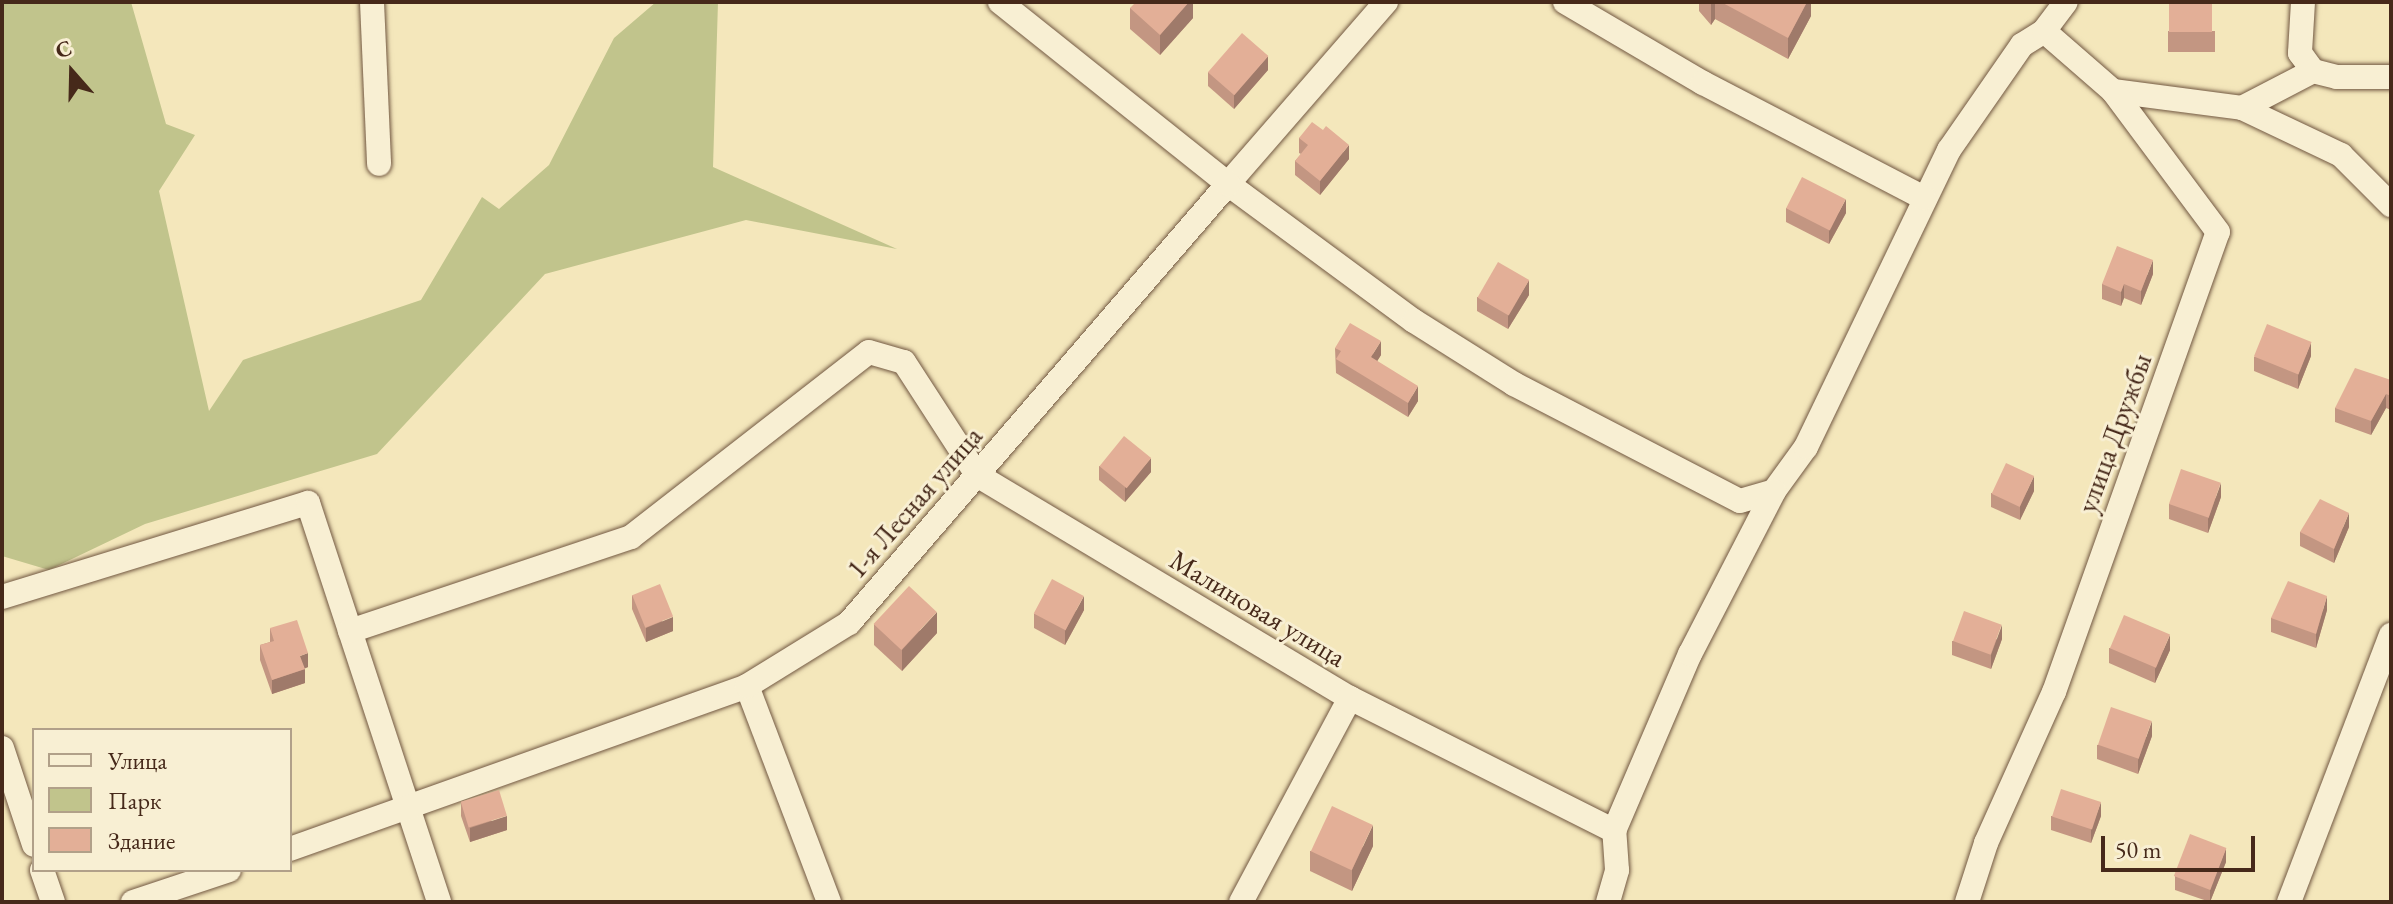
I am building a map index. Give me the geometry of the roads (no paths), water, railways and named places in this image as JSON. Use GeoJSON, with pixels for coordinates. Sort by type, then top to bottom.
{"type":"FeatureCollection","features":[{"type":"Feature","properties":{"kind":"street"},"geometry":{"type":"LineString","coordinates":[[372,2],[379,164]]}},
{"type":"Feature","properties":{"kind":"street"},"geometry":{"type":"LineString","coordinates":[[1000,2],[1228,184],[1414,321],[1514,384],[1740,501],[1774,491]]}},
{"type":"Feature","properties":{"kind":"street","name":"1-я Лесная улица"},"geometry":{"type":"LineString","coordinates":[[292,848],[408,810],[747,686],[849,623],[1386,2]]}},
{"type":"Feature","properties":{"kind":"street"},"geometry":{"type":"LineString","coordinates":[[1565,2],[1703,83],[1924,198]]}},
{"type":"Feature","properties":{"kind":"street"},"geometry":{"type":"LineString","coordinates":[[1608,902],[1617,870],[1614,831],[1690,654],[1774,491],[1806,447],[1949,150],[2022,45],[2044,31],[2066,2]]}},
{"type":"Feature","properties":{"kind":"street"},"geometry":{"type":"LineString","coordinates":[[2303,2],[2300,53],[2313,71],[2337,77],[2391,77]]}},
{"type":"Feature","properties":{"kind":"street","name":"улица Дружбы"},"geometry":{"type":"LineString","coordinates":[[1967,902],[1986,843],[2054,692],[2218,232],[2113,91],[2044,31]]}},
{"type":"Feature","properties":{"kind":"street"},"geometry":{"type":"LineString","coordinates":[[2242,108],[2313,71]]}},
{"type":"Feature","properties":{"kind":"street"},"geometry":{"type":"LineString","coordinates":[[2113,91],[2242,108],[2341,155],[2391,205]]}},
{"type":"Feature","properties":{"kind":"street"},"geometry":{"type":"LineString","coordinates":[[350,631],[631,537],[869,352],[904,362],[977,475]]}},
{"type":"Feature","properties":{"kind":"street","name":"Малиновая улица"},"geometry":{"type":"LineString","coordinates":[[977,475],[1350,698],[1241,902]]}},
{"type":"Feature","properties":{"kind":"street"},"geometry":{"type":"LineString","coordinates":[[2,597],[308,503],[439,902]]}},
{"type":"Feature","properties":{"kind":"street"},"geometry":{"type":"LineString","coordinates":[[2289,902],[2391,635]]}},
{"type":"Feature","properties":{"kind":"street"},"geometry":{"type":"LineString","coordinates":[[747,686],[829,902]]}},
{"type":"Feature","properties":{"kind":"street"},"geometry":{"type":"LineString","coordinates":[[1350,698],[1614,831]]}},
{"type":"Feature","properties":{"kind":"street"},"geometry":{"type":"LineString","coordinates":[[2,748],[32,839]]}},
{"type":"Feature","properties":{"kind":"street"},"geometry":{"type":"LineString","coordinates":[[43,872],[53,902]]}},
{"type":"Feature","properties":{"kind":"street"},"geometry":{"type":"LineString","coordinates":[[133,902],[223,872]]}}]}
